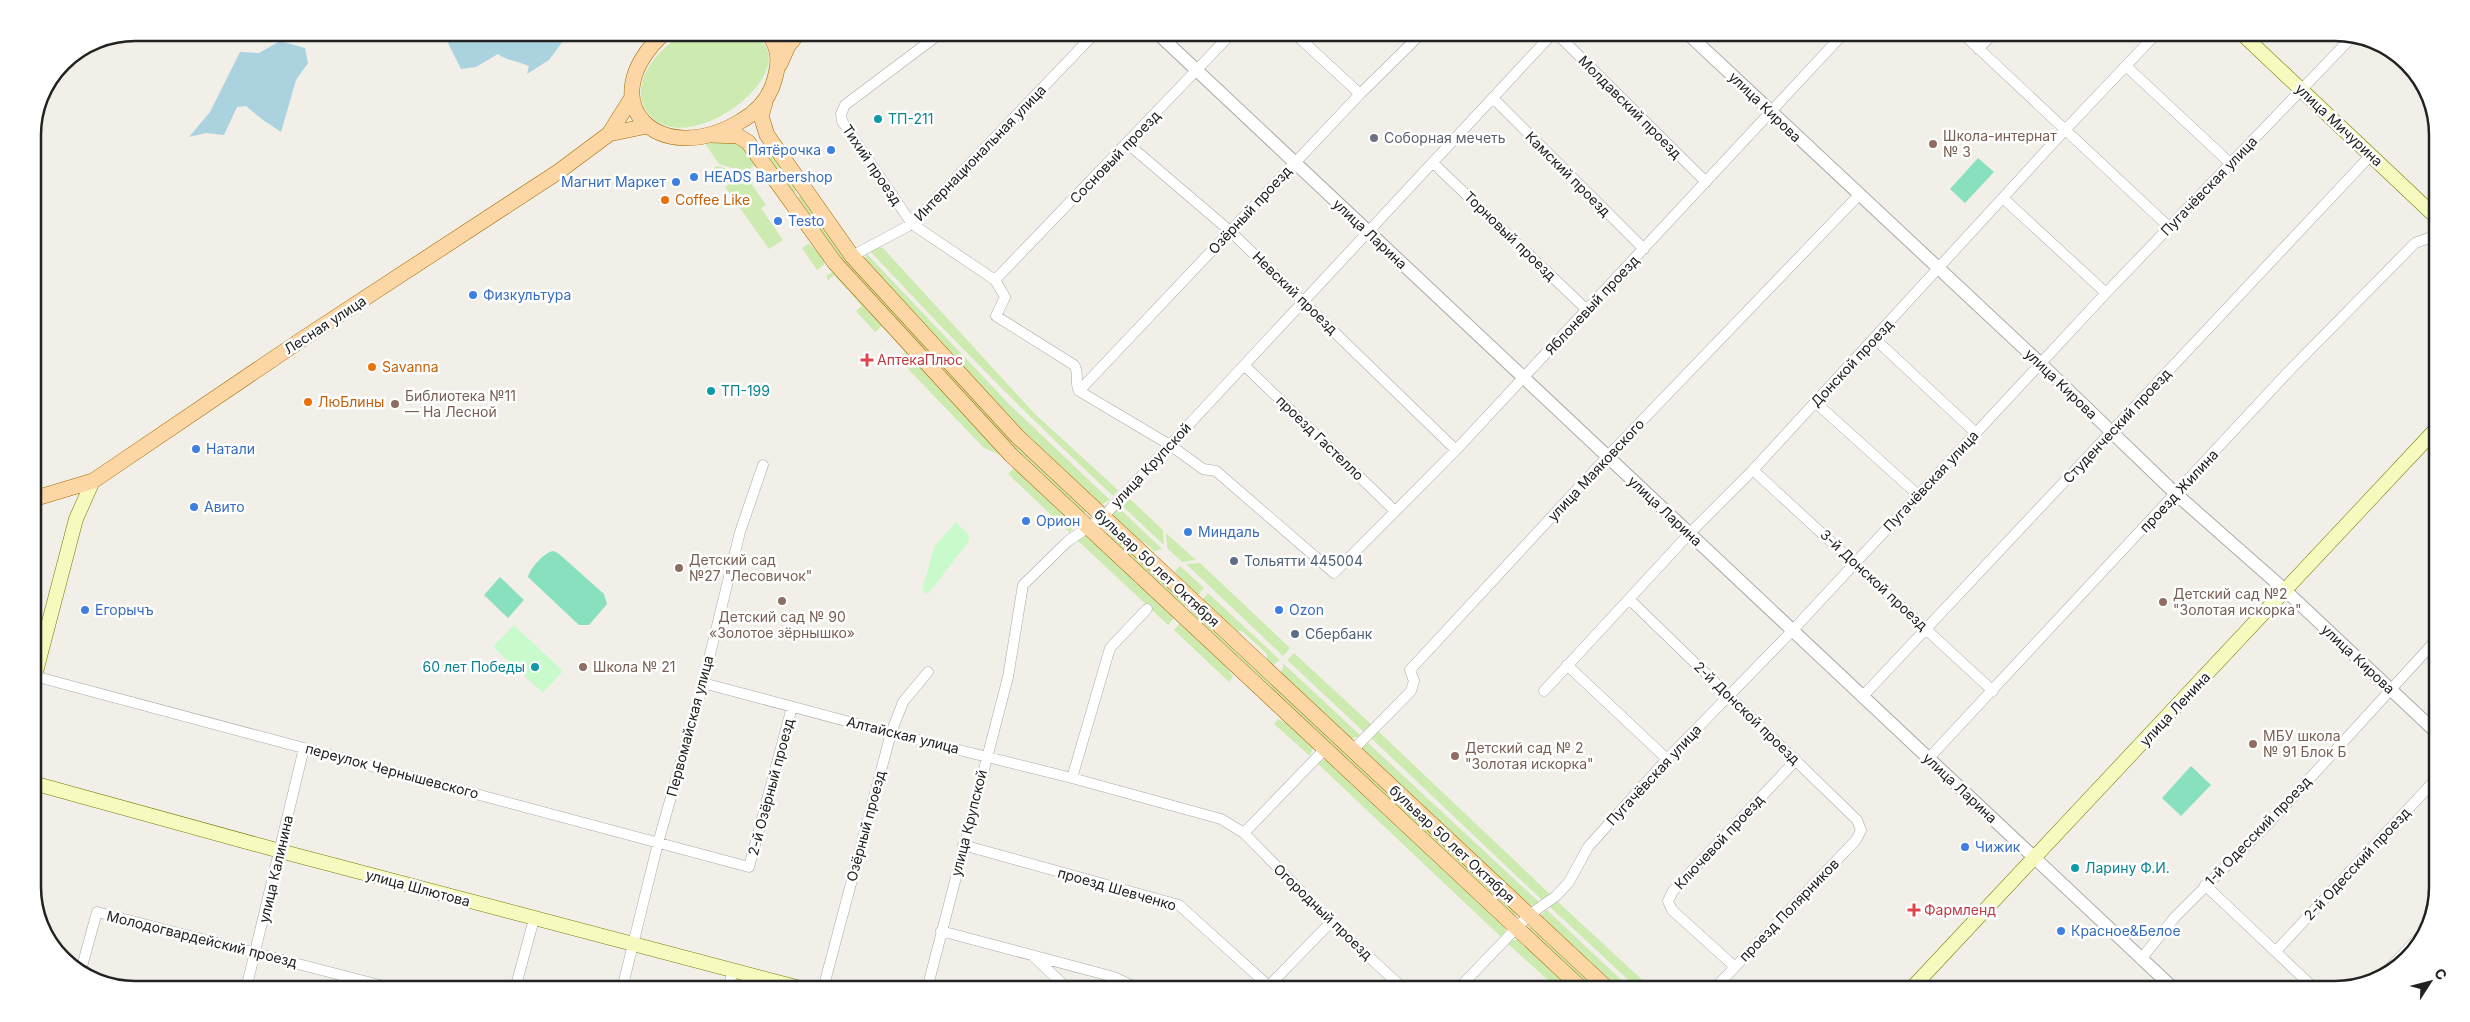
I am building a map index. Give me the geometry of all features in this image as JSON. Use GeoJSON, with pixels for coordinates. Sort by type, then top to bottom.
{"type":"FeatureCollection","features":[{"type":"Feature","properties":{"kind":"main road"},"geometry":{"type":"LineString","coordinates":[[657,41],[642,62],[634,78],[632,99],[634,110],[647,126],[666,135],[686,139],[711,135],[732,127],[765,103],[773,87],[778,67],[792,41]]}},
{"type":"Feature","properties":{"kind":"main road"},"geometry":{"type":"LineString","coordinates":[[774,41],[778,51],[778,67]]}},
{"type":"Feature","properties":{"kind":"main road","name":"улица Мичурина"},"geometry":{"type":"LineString","coordinates":[[2250,41],[2429,210]]}},
{"type":"Feature","properties":{"kind":"main road","name":"Лесная улица"},"geometry":{"type":"LineString","coordinates":[[41,497],[94,481],[304,338],[558,172],[609,134],[632,99]]}},
{"type":"Feature","properties":{"kind":"main road","name":"бульвар 50 лет Октября"},"geometry":{"type":"LineString","coordinates":[[765,103],[762,116],[766,135],[852,256],[1017,436],[1102,518],[1598,981]]}},
{"type":"Feature","properties":{"kind":"main road","name":"Лесная улица"},"geometry":{"type":"LineString","coordinates":[[609,134],[647,126]]}},
{"type":"Feature","properties":{"kind":"main road","name":"бульвар 50 лет Октября"},"geometry":{"type":"LineString","coordinates":[[711,135],[738,136],[748,142],[834,263],[1011,455],[1572,981]]}},
{"type":"Feature","properties":{"kind":"main road","name":"улица Ленина"},"geometry":{"type":"LineString","coordinates":[[1920,981],[2429,437]]}},
{"type":"Feature","properties":{"kind":"main road"},"geometry":{"type":"LineString","coordinates":[[41,652],[76,519],[94,481]]}},
{"type":"Feature","properties":{"kind":"main road","name":"улица Шлютова"},"geometry":{"type":"LineString","coordinates":[[41,785],[280,851],[772,981]]}},
{"type":"Feature","properties":{"kind":"street","name":"Тихий проезд"},"geometry":{"type":"LineString","coordinates":[[912,224],[842,121],[841,114],[846,105],[930,41]]}},
{"type":"Feature","properties":{"kind":"street","name":"Интернациональная улица"},"geometry":{"type":"LineString","coordinates":[[852,256],[912,224],[1087,41]]}},
{"type":"Feature","properties":{"kind":"street","name":"улица Ларина"},"geometry":{"type":"LineString","coordinates":[[1165,41],[2164,981]]}},
{"type":"Feature","properties":{"kind":"street","name":"Сосновый проезд"},"geometry":{"type":"LineString","coordinates":[[995,280],[1128,144],[1224,41]]}},
{"type":"Feature","properties":{"kind":"street"},"geometry":{"type":"LineString","coordinates":[[1303,41],[1360,94]]}},
{"type":"Feature","properties":{"kind":"street","name":"Озёрный проезд"},"geometry":{"type":"LineString","coordinates":[[1080,391],[1294,163],[1413,41]]}},
{"type":"Feature","properties":{"kind":"street","name":"улица Крупской"},"geometry":{"type":"LineString","coordinates":[[928,981],[1008,677],[1023,585],[1068,541],[1102,518],[1547,41]]}},
{"type":"Feature","properties":{"kind":"street","name":"Молдавский проезд"},"geometry":{"type":"LineString","coordinates":[[1564,41],[1706,182]]}},
{"type":"Feature","properties":{"kind":"street","name":"улица Кирова"},"geometry":{"type":"LineString","coordinates":[[1695,41],[1770,113],[2042,365],[2176,494],[2286,591],[2429,725]]}},
{"type":"Feature","properties":{"kind":"street","name":"Яблоневый проезд"},"geometry":{"type":"LineString","coordinates":[[1170,445],[1203,469],[1216,471],[1334,573],[1456,450],[1835,41]]}},
{"type":"Feature","properties":{"kind":"street"},"geometry":{"type":"LineString","coordinates":[[1970,41],[2169,227]]}},
{"type":"Feature","properties":{"kind":"street"},"geometry":{"type":"LineString","coordinates":[[1978,49],[1986,41]]}},
{"type":"Feature","properties":{"kind":"street","name":"Донской проезд"},"geometry":{"type":"LineString","coordinates":[[1544,691],[1689,534],[1753,470],[1938,267],[2150,41]]}},
{"type":"Feature","properties":{"kind":"street","name":"Пугачёвская улица"},"geometry":{"type":"LineString","coordinates":[[1516,928],[1528,915],[1546,906],[1569,882],[1588,847],[1667,759],[1792,631],[1918,494],[2042,365],[2106,293],[2347,42]]}},
{"type":"Feature","properties":{"kind":"street"},"geometry":{"type":"LineString","coordinates":[[2126,66],[2230,163]]}},
{"type":"Feature","properties":{"kind":"street","name":"Камский проезд"},"geometry":{"type":"LineString","coordinates":[[1493,98],[1644,249]]}},
{"type":"Feature","properties":{"kind":"street","name":"Невский проезд"},"geometry":{"type":"LineString","coordinates":[[1128,144],[1230,231],[1456,450]]}},
{"type":"Feature","properties":{"kind":"street","name":"Студенческий проезд"},"geometry":{"type":"LineString","coordinates":[[1862,696],[2112,432],[2371,154]]}},
{"type":"Feature","properties":{"kind":"street","name":"Торновый проезд"},"geometry":{"type":"LineString","coordinates":[[1433,163],[1587,310]]}},
{"type":"Feature","properties":{"kind":"street","name":"улица Маяковского"},"geometry":{"type":"LineString","coordinates":[[1352,751],[1410,691],[1414,680],[1410,670],[1607,457],[1858,195]]}},
{"type":"Feature","properties":{"kind":"street"},"geometry":{"type":"LineString","coordinates":[[2003,198],[2106,293]]}},
{"type":"Feature","properties":{"kind":"street"},"geometry":{"type":"LineString","coordinates":[[912,224],[995,280],[1006,297],[996,316],[1074,365],[1077,369],[1077,388],[1080,391],[1170,445]]}},
{"type":"Feature","properties":{"kind":"street","name":"проезд Жилина"},"geometry":{"type":"LineString","coordinates":[[1928,759],[2289,371],[2415,243],[2429,238]]}},
{"type":"Feature","properties":{"kind":"street"},"geometry":{"type":"LineString","coordinates":[[1875,338],[1976,433]]}},
{"type":"Feature","properties":{"kind":"street","name":"проезд Гастелло"},"geometry":{"type":"LineString","coordinates":[[1244,365],[1395,511]]}},
{"type":"Feature","properties":{"kind":"street"},"geometry":{"type":"LineString","coordinates":[[1815,402],[1918,494]]}},
{"type":"Feature","properties":{"kind":"street","name":"Первомайская улица"},"geometry":{"type":"LineString","coordinates":[[624,981],[658,843],[703,683],[740,532],[763,465]]}},
{"type":"Feature","properties":{"kind":"street","name":"3-й Донской проезд"},"geometry":{"type":"LineString","coordinates":[[1753,470],[1993,691]]}},
{"type":"Feature","properties":{"kind":"street","name":"2-й Донской проезд"},"geometry":{"type":"LineString","coordinates":[[1629,599],[1857,820],[1861,830]]}},
{"type":"Feature","properties":{"kind":"street"},"geometry":{"type":"LineString","coordinates":[[1072,778],[1110,648],[1147,609]]}},
{"type":"Feature","properties":{"kind":"street","name":"1-й Одесский проезд"},"geometry":{"type":"LineString","coordinates":[[2141,959],[2205,885],[2270,822],[2429,648]]}},
{"type":"Feature","properties":{"kind":"street"},"geometry":{"type":"LineString","coordinates":[[1567,665],[1667,759]]}},
{"type":"Feature","properties":{"kind":"street","name":"Озёрный проезд"},"geometry":{"type":"LineString","coordinates":[[825,981],[891,733],[903,702],[928,672]]}},
{"type":"Feature","properties":{"kind":"street","name":"переулок Чернышевского"},"geometry":{"type":"LineString","coordinates":[[41,681],[304,748],[750,867]]}},
{"type":"Feature","properties":{"kind":"street","name":"Алтайская улица"},"geometry":{"type":"LineString","coordinates":[[703,683],[891,733],[1072,778],[1220,819],[1244,833]]}},
{"type":"Feature","properties":{"kind":"street","name":"2-й Озёрный проезд"},"geometry":{"type":"LineString","coordinates":[[750,867],[792,707]]}},
{"type":"Feature","properties":{"kind":"street","name":"улица Калинина"},"geometry":{"type":"LineString","coordinates":[[248,981],[304,748]]}},
{"type":"Feature","properties":{"kind":"street"},"geometry":{"type":"LineString","coordinates":[[1244,833],[1325,749]]}},
{"type":"Feature","properties":{"kind":"street","name":"Ключевой проезд"},"geometry":{"type":"LineString","coordinates":[[1734,966],[1672,910],[1668,901],[1673,891],[1796,760]]}},
{"type":"Feature","properties":{"kind":"street","name":"2-й Одесский проезд"},"geometry":{"type":"LineString","coordinates":[[2276,951],[2429,788]]}},
{"type":"Feature","properties":{"kind":"street","name":"проезд Полярников"},"geometry":{"type":"LineString","coordinates":[[1722,981],[1856,840],[1861,830]]}},
{"type":"Feature","properties":{"kind":"street","name":"Огородный проезд"},"geometry":{"type":"LineString","coordinates":[[1244,833],[1331,922],[1394,981]]}},
{"type":"Feature","properties":{"kind":"street","name":"проезд Шевченко"},"geometry":{"type":"LineString","coordinates":[[963,845],[1179,905],[1260,981]]}},
{"type":"Feature","properties":{"kind":"street"},"geometry":{"type":"LineString","coordinates":[[2205,885],[2307,981]]}},
{"type":"Feature","properties":{"kind":"street","name":"Молодогвардейский проезд"},"geometry":{"type":"LineString","coordinates":[[83,964],[97,912],[361,981]]}},
{"type":"Feature","properties":{"kind":"street"},"geometry":{"type":"LineString","coordinates":[[517,981],[534,919]]}},
{"type":"Feature","properties":{"kind":"street"},"geometry":{"type":"LineString","coordinates":[[1276,981],[1331,922]]}},
{"type":"Feature","properties":{"kind":"street"},"geometry":{"type":"LineString","coordinates":[[1466,981],[1516,928]]}},
{"type":"Feature","properties":{"kind":"street"},"geometry":{"type":"LineString","coordinates":[[941,932],[1114,977],[1122,981]]}},
{"type":"Feature","properties":{"kind":"street"},"geometry":{"type":"LineString","coordinates":[[1033,956],[1059,981]]}},
{"type":"Feature","properties":{"kind":"street"},"geometry":{"type":"LineString","coordinates":[[730,981],[733,970]]}},
{"type":"Feature","properties":{"kind":"green space"},"geometry":{"type":"Polygon","coordinates":[[[674,41],[761,41],[768,54],[766,71],[755,89],[738,105],[717,118],[695,126],[673,127],[655,120],[645,109],[641,97],[646,71],[664,49],[674,41]]]}},
{"type":"Feature","properties":{"kind":"green space"},"geometry":{"type":"Polygon","coordinates":[[[712,140],[742,144],[758,163],[747,171],[719,164],[704,142],[712,140]]]}},
{"type":"Feature","properties":{"kind":"green space"},"geometry":{"type":"Polygon","coordinates":[[[765,145],[797,190],[793,193],[763,149],[765,145]]]}},
{"type":"Feature","properties":{"kind":"green space"},"geometry":{"type":"Polygon","coordinates":[[[1978,158],[1994,172],[1965,203],[1950,189],[1978,158]]]}},
{"type":"Feature","properties":{"kind":"green space"},"geometry":{"type":"Polygon","coordinates":[[[717,166],[740,173],[723,184],[712,169],[717,166]]]}},
{"type":"Feature","properties":{"kind":"green space"},"geometry":{"type":"Polygon","coordinates":[[[742,175],[746,176],[766,205],[761,208],[783,240],[769,249],[725,187],[742,175]]]}},
{"type":"Feature","properties":{"kind":"green space"},"geometry":{"type":"Polygon","coordinates":[[[801,195],[1087,510],[1086,512],[1083,513],[1012,447],[841,262],[796,198],[801,195]]]}},
{"type":"Feature","properties":{"kind":"green space"},"geometry":{"type":"Polygon","coordinates":[[[809,243],[824,259],[824,265],[817,270],[802,248],[809,243]]]}},
{"type":"Feature","properties":{"kind":"green space"},"geometry":{"type":"Polygon","coordinates":[[[877,247],[883,248],[1034,413],[1118,490],[1113,496],[959,345],[900,283],[870,251],[877,247]]]}},
{"type":"Feature","properties":{"kind":"green space"},"geometry":{"type":"Polygon","coordinates":[[[867,254],[1010,405],[1110,500],[1100,505],[1037,448],[864,260],[867,254]]]}},
{"type":"Feature","properties":{"kind":"green space"},"geometry":{"type":"Polygon","coordinates":[[[834,272],[908,353],[906,357],[899,358],[905,352],[882,326],[875,332],[856,311],[862,306],[834,275],[827,281],[827,275],[834,272]]]}},
{"type":"Feature","properties":{"kind":"green space"},"geometry":{"type":"Polygon","coordinates":[[[914,359],[1003,456],[984,448],[909,370],[909,362],[914,359]]]}},
{"type":"Feature","properties":{"kind":"green space"},"geometry":{"type":"Polygon","coordinates":[[[1016,466],[1075,524],[1070,533],[1008,474],[1016,466]]]}},
{"type":"Feature","properties":{"kind":"green space"},"geometry":{"type":"Polygon","coordinates":[[[1126,499],[1131,500],[1163,530],[1164,545],[1119,503],[1126,499]]]}},
{"type":"Feature","properties":{"kind":"green space"},"geometry":{"type":"Polygon","coordinates":[[[1117,506],[1162,549],[1154,551],[1145,543],[1131,536],[1112,515],[1117,506]]]}},
{"type":"Feature","properties":{"kind":"green space"},"geometry":{"type":"Polygon","coordinates":[[[956,522],[969,535],[969,541],[928,594],[922,591],[934,547],[956,522]]]}},
{"type":"Feature","properties":{"kind":"green space"},"geometry":{"type":"Polygon","coordinates":[[[1109,531],[1188,604],[1183,609],[1106,533],[1109,531]]]}},
{"type":"Feature","properties":{"kind":"green space"},"geometry":{"type":"Polygon","coordinates":[[[1166,533],[1196,560],[1182,562],[1167,548],[1166,533]]]}},
{"type":"Feature","properties":{"kind":"green space"},"geometry":{"type":"Polygon","coordinates":[[[1084,536],[1091,537],[1176,616],[1168,625],[1077,540],[1084,536]]]}},
{"type":"Feature","properties":{"kind":"green space"},"geometry":{"type":"Polygon","coordinates":[[[553,551],[558,553],[604,594],[607,604],[589,625],[579,625],[528,577],[531,569],[538,561],[553,551]]]}},
{"type":"Feature","properties":{"kind":"green space"},"geometry":{"type":"Polygon","coordinates":[[[1200,563],[1290,648],[1283,656],[1186,564],[1200,563]]]}},
{"type":"Feature","properties":{"kind":"green space"},"geometry":{"type":"Polygon","coordinates":[[[1180,566],[1204,588],[1196,597],[1175,571],[1180,566]]]}},
{"type":"Feature","properties":{"kind":"green space"},"geometry":{"type":"Polygon","coordinates":[[[500,577],[524,600],[508,618],[484,595],[500,577]]]}},
{"type":"Feature","properties":{"kind":"green space"},"geometry":{"type":"Polygon","coordinates":[[[1208,593],[1280,660],[1272,665],[1267,662],[1267,654],[1242,631],[1234,632],[1201,601],[1208,593]]]}},
{"type":"Feature","properties":{"kind":"green space"},"geometry":{"type":"Polygon","coordinates":[[[1193,609],[1517,915],[1514,917],[1188,614],[1193,609]]]}},
{"type":"Feature","properties":{"kind":"green space"},"geometry":{"type":"Polygon","coordinates":[[[1182,621],[1223,661],[1233,677],[1229,682],[1174,630],[1182,621]]]}},
{"type":"Feature","properties":{"kind":"green space"},"geometry":{"type":"Polygon","coordinates":[[[514,625],[563,671],[543,693],[493,647],[514,625]]]}},
{"type":"Feature","properties":{"kind":"green space"},"geometry":{"type":"Polygon","coordinates":[[[1294,653],[1372,725],[1365,733],[1287,660],[1294,653]]]}},
{"type":"Feature","properties":{"kind":"green space"},"geometry":{"type":"Polygon","coordinates":[[[1284,664],[1361,736],[1350,739],[1280,674],[1284,664]]]}},
{"type":"Feature","properties":{"kind":"green space"},"geometry":{"type":"Polygon","coordinates":[[[1278,719],[1296,728],[1313,748],[1310,756],[1274,724],[1278,719]]]}},
{"type":"Feature","properties":{"kind":"green space"},"geometry":{"type":"Polygon","coordinates":[[[1378,731],[1552,896],[1543,901],[1371,738],[1378,731]]]}},
{"type":"Feature","properties":{"kind":"green space"},"geometry":{"type":"Polygon","coordinates":[[[1366,741],[1540,903],[1529,906],[1359,749],[1366,741]]]}},
{"type":"Feature","properties":{"kind":"green space"},"geometry":{"type":"Polygon","coordinates":[[[1328,760],[1505,926],[1505,932],[1501,937],[1317,763],[1328,760]]]}},
{"type":"Feature","properties":{"kind":"green space"},"geometry":{"type":"Polygon","coordinates":[[[2191,766],[2211,785],[2181,816],[2162,798],[2191,766]]]}},
{"type":"Feature","properties":{"kind":"green space"},"geometry":{"type":"Polygon","coordinates":[[[1556,900],[1643,981],[1629,981],[1549,906],[1556,900]]]}},
{"type":"Feature","properties":{"kind":"green space"},"geometry":{"type":"Polygon","coordinates":[[[1546,909],[1622,981],[1606,981],[1543,922],[1541,916],[1546,909]]]}},
{"type":"Feature","properties":{"kind":"green space"},"geometry":{"type":"Polygon","coordinates":[[[1532,927],[1591,981],[1582,981],[1529,932],[1529,928],[1532,927]]]}},
{"type":"Feature","properties":{"kind":"green space"},"geometry":{"type":"Polygon","coordinates":[[[1513,940],[1520,940],[1565,981],[1549,981],[1508,944],[1513,940]]]}},
{"type":"Feature","properties":{"kind":"water"},"geometry":{"type":"Polygon","coordinates":[[[280,41],[305,48],[308,63],[296,80],[281,132],[246,106],[237,107],[224,135],[206,133],[189,137],[210,112],[240,52],[259,53],[280,41]]]}},
{"type":"Feature","properties":{"kind":"water"},"geometry":{"type":"Polygon","coordinates":[[[447,41],[563,41],[549,60],[527,74],[529,66],[498,54],[476,67],[461,69],[447,41]]]}},
{"type":"Feature","properties":{"kind":"place","name":"ТП-211"},"geometry":{"type":"Point","coordinates":[878,119]}},
{"type":"Feature","properties":{"kind":"place","name":"Cоборная мечеть"},"geometry":{"type":"Point","coordinates":[1374,138]}},
{"type":"Feature","properties":{"kind":"place","name":"Школа-интернат № 3"},"geometry":{"type":"Point","coordinates":[1933,144]}},
{"type":"Feature","properties":{"kind":"place","name":"Пятёрочка"},"geometry":{"type":"Point","coordinates":[831,150]}},
{"type":"Feature","properties":{"kind":"place","name":"HEADS Barbershop"},"geometry":{"type":"Point","coordinates":[694,177]}},
{"type":"Feature","properties":{"kind":"place","name":"Магнит Маркет"},"geometry":{"type":"Point","coordinates":[676,182]}},
{"type":"Feature","properties":{"kind":"place","name":"Coffee Like"},"geometry":{"type":"Point","coordinates":[665,200]}},
{"type":"Feature","properties":{"kind":"place","name":"Testo"},"geometry":{"type":"Point","coordinates":[778,221]}},
{"type":"Feature","properties":{"kind":"place","name":"Физкультура"},"geometry":{"type":"Point","coordinates":[473,295]}},
{"type":"Feature","properties":{"kind":"place","name":"АптекаПлюс"},"geometry":{"type":"Point","coordinates":[867,360]}},
{"type":"Feature","properties":{"kind":"place","name":"Savanna"},"geometry":{"type":"Point","coordinates":[372,367]}},
{"type":"Feature","properties":{"kind":"place","name":"ТП-199"},"geometry":{"type":"Point","coordinates":[711,391]}},
{"type":"Feature","properties":{"kind":"place","name":"ЛюБлины"},"geometry":{"type":"Point","coordinates":[308,402]}},
{"type":"Feature","properties":{"kind":"place","name":"Библиотека №11 — На Лесной"},"geometry":{"type":"Point","coordinates":[395,404]}},
{"type":"Feature","properties":{"kind":"place","name":"Натали"},"geometry":{"type":"Point","coordinates":[196,449]}},
{"type":"Feature","properties":{"kind":"place","name":"Авито"},"geometry":{"type":"Point","coordinates":[194,507]}},
{"type":"Feature","properties":{"kind":"place","name":"Орион"},"geometry":{"type":"Point","coordinates":[1026,521]}},
{"type":"Feature","properties":{"kind":"place","name":"Миндаль"},"geometry":{"type":"Point","coordinates":[1188,532]}},
{"type":"Feature","properties":{"kind":"place","name":"Тольятти 445004"},"geometry":{"type":"Point","coordinates":[1234,561]}},
{"type":"Feature","properties":{"kind":"place","name":"Детский сад №27 \"Лесовичок\""},"geometry":{"type":"Point","coordinates":[679,568]}},
{"type":"Feature","properties":{"kind":"place","name":"Детский сад № 90 «Золотое зёрнышко»"},"geometry":{"type":"Point","coordinates":[782,601]}},
{"type":"Feature","properties":{"kind":"place","name":"Детский сад №2 \"Золотая искорка\""},"geometry":{"type":"Point","coordinates":[2163,602]}},
{"type":"Feature","properties":{"kind":"place","name":"Егорычъ"},"geometry":{"type":"Point","coordinates":[85,610]}},
{"type":"Feature","properties":{"kind":"place","name":"Ozon"},"geometry":{"type":"Point","coordinates":[1279,610]}},
{"type":"Feature","properties":{"kind":"place","name":"Сбербанк"},"geometry":{"type":"Point","coordinates":[1295,634]}},
{"type":"Feature","properties":{"kind":"place","name":"60 лет Победы"},"geometry":{"type":"Point","coordinates":[535,667]}},
{"type":"Feature","properties":{"kind":"place","name":"Школа № 21"},"geometry":{"type":"Point","coordinates":[583,667]}},
{"type":"Feature","properties":{"kind":"place","name":"МБУ школа № 91 Блок Б"},"geometry":{"type":"Point","coordinates":[2253,744]}},
{"type":"Feature","properties":{"kind":"place","name":"Детский сад № 2 \"Золотая искорка\""},"geometry":{"type":"Point","coordinates":[1455,756]}},
{"type":"Feature","properties":{"kind":"place","name":"Чижик"},"geometry":{"type":"Point","coordinates":[1965,847]}},
{"type":"Feature","properties":{"kind":"place","name":"Ларину Ф.И."},"geometry":{"type":"Point","coordinates":[2075,868]}},
{"type":"Feature","properties":{"kind":"place","name":"Фармленд"},"geometry":{"type":"Point","coordinates":[1914,910]}},
{"type":"Feature","properties":{"kind":"place","name":"Красное&Белое"},"geometry":{"type":"Point","coordinates":[2061,931]}}]}
